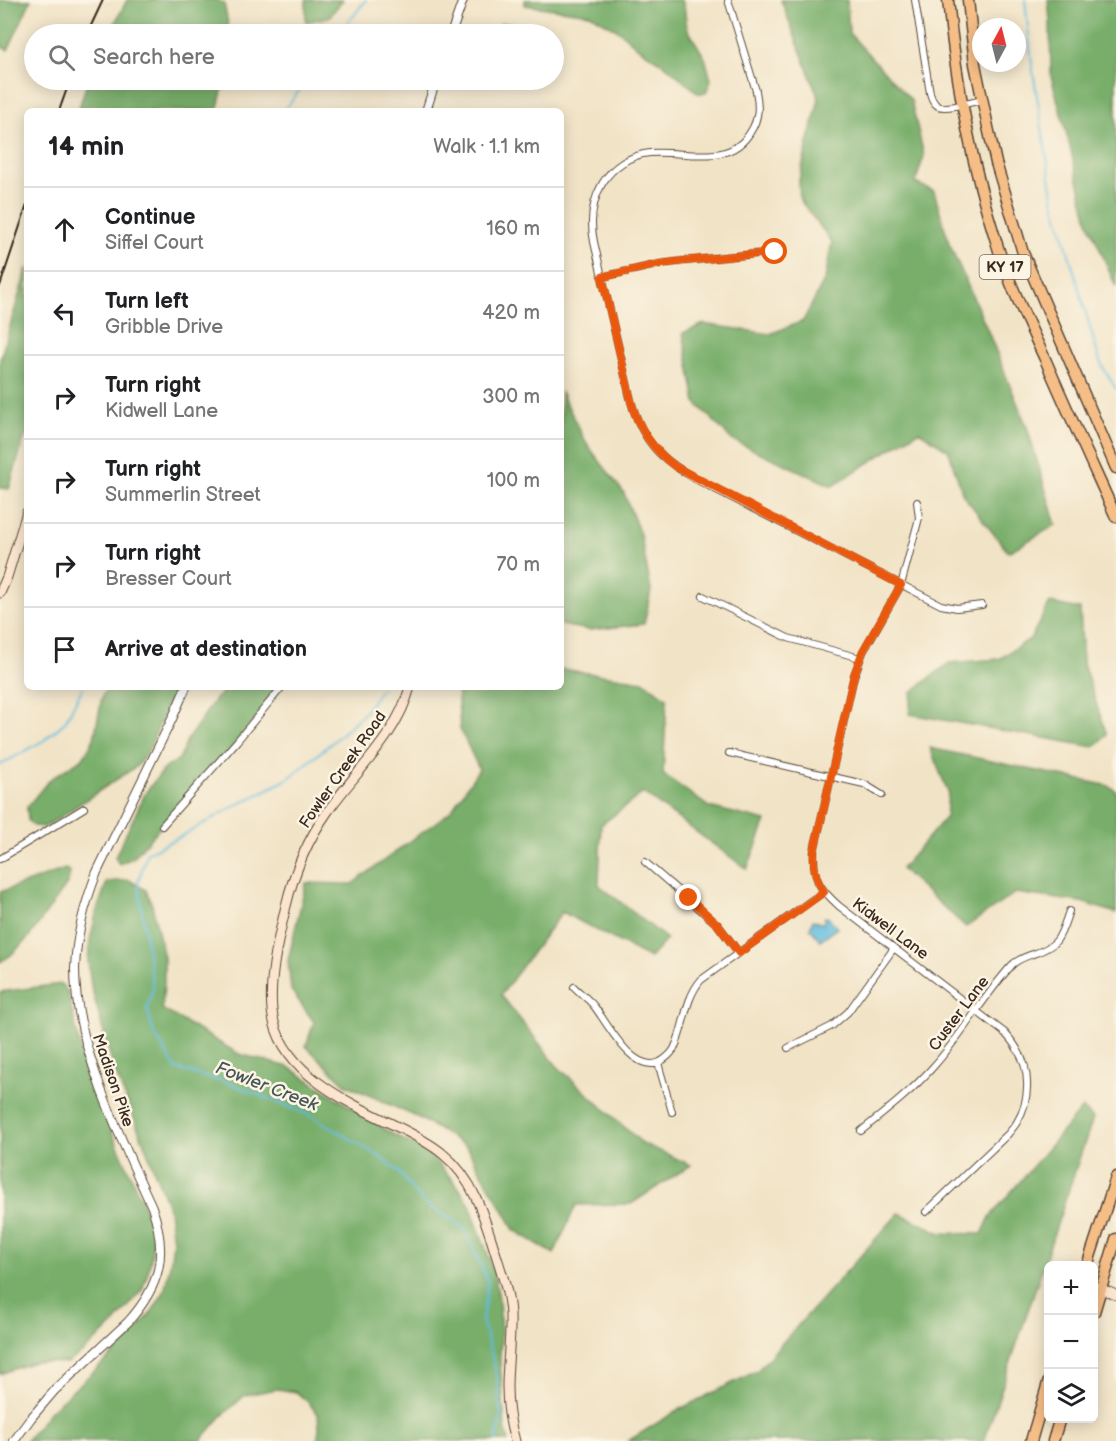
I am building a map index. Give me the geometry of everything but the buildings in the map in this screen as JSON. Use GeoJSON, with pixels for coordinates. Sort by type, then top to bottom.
{"type":"FeatureCollection","features":[{"type":"Feature","properties":{"kind":"main road","name":"KY 17"},"geometry":{"type":"LineString","coordinates":[[948,0],[956,73],[974,165],[996,242],[1016,296],[1116,517]]}},
{"type":"Feature","properties":{"kind":"main road","name":"KY 17"},"geometry":{"type":"LineString","coordinates":[[968,0],[975,64],[982,100],[996,163],[1023,253],[1116,468]]}},
{"type":"Feature","properties":{"kind":"main road"},"geometry":{"type":"LineString","coordinates":[[0,593],[24,522]]}},
{"type":"Feature","properties":{"kind":"main road","name":"Fowler Creek Road"},"geometry":{"type":"LineString","coordinates":[[409,690],[399,714],[381,743],[328,810],[306,847],[286,906],[273,975],[272,1010],[279,1036],[296,1063],[347,1102],[420,1138],[442,1152],[463,1174],[472,1189],[482,1211],[508,1296],[510,1315],[507,1396],[515,1441]]}},
{"type":"Feature","properties":{"kind":"main road"},"geometry":{"type":"LineString","coordinates":[[1089,1261],[1116,1177]]}},
{"type":"Feature","properties":{"kind":"main road"},"geometry":{"type":"LineString","coordinates":[[1098,1284],[1116,1239]]}},
{"type":"Feature","properties":{"kind":"main road"},"geometry":{"type":"LineString","coordinates":[[1098,1287],[1116,1294]]}},
{"type":"Feature","properties":{"kind":"main road"},"geometry":{"type":"LineString","coordinates":[[1031,1441],[1044,1397]]}},
{"type":"Feature","properties":{"kind":"main road"},"geometry":{"type":"LineString","coordinates":[[1053,1441],[1059,1423]]}},
{"type":"Feature","properties":{"kind":"street"},"geometry":{"type":"LineString","coordinates":[[455,24],[463,0]]}},
{"type":"Feature","properties":{"kind":"street"},"geometry":{"type":"LineString","coordinates":[[728,0],[759,104],[758,116],[748,137],[726,153],[716,155],[651,153],[630,158],[620,164],[603,182],[596,194],[592,210],[591,226],[637,421],[657,452],[699,481],[942,605],[957,608],[982,605]]}},
{"type":"Feature","properties":{"kind":"street"},"geometry":{"type":"LineString","coordinates":[[915,0],[933,102],[944,107],[982,100]]}},
{"type":"Feature","properties":{"kind":"street"},"geometry":{"type":"LineString","coordinates":[[427,108],[433,90]]}},
{"type":"Feature","properties":{"kind":"street"},"geometry":{"type":"LineString","coordinates":[[602,277],[660,264],[775,252]]}},
{"type":"Feature","properties":{"kind":"street","name":"Kidwell Lane"},"geometry":{"type":"LineString","coordinates":[[916,502],[919,518],[901,585],[860,658],[854,675],[830,776],[814,857],[814,871],[817,882],[824,892],[839,906],[1005,1034],[1018,1049],[1023,1060],[1027,1080],[1025,1100],[1017,1122],[1008,1134],[926,1212]]}},
{"type":"Feature","properties":{"kind":"street"},"geometry":{"type":"LineString","coordinates":[[704,596],[788,638],[860,658]]}},
{"type":"Feature","properties":{"kind":"street","name":"Madison Pike"},"geometry":{"type":"LineString","coordinates":[[14,1441],[55,1390],[138,1311],[158,1271],[160,1239],[157,1221],[114,1123],[91,1060],[78,1009],[75,967],[81,921],[93,882],[185,690]]}},
{"type":"Feature","properties":{"kind":"street"},"geometry":{"type":"LineString","coordinates":[[162,826],[280,690]]}},
{"type":"Feature","properties":{"kind":"street"},"geometry":{"type":"LineString","coordinates":[[729,753],[864,784],[882,795]]}},
{"type":"Feature","properties":{"kind":"street"},"geometry":{"type":"LineString","coordinates":[[0,859],[84,808]]}},
{"type":"Feature","properties":{"kind":"street"},"geometry":{"type":"LineString","coordinates":[[645,862],[718,925],[739,953]]}},
{"type":"Feature","properties":{"kind":"street"},"geometry":{"type":"LineString","coordinates":[[574,987],[593,1005],[628,1053],[644,1063],[658,1063],[673,1051],[690,997],[701,980],[824,892]]}},
{"type":"Feature","properties":{"kind":"street","name":"Custer Lane"},"geometry":{"type":"LineString","coordinates":[[861,1131],[913,1090],[1016,962],[1053,945],[1059,938],[1069,911]]}},
{"type":"Feature","properties":{"kind":"street"},"geometry":{"type":"LineString","coordinates":[[788,1048],[832,1026],[848,1012],[894,948]]}},
{"type":"Feature","properties":{"kind":"street"},"geometry":{"type":"LineString","coordinates":[[658,1063],[672,1112]]}},
{"type":"Feature","properties":{"kind":"green space"},"geometry":{"type":"Polygon","coordinates":[[[0,0],[31,0],[8,50],[0,46],[0,0]]]}},
{"type":"Feature","properties":{"kind":"green space"},"geometry":{"type":"Polygon","coordinates":[[[127,0],[216,0],[224,3],[228,24],[114,24],[127,0]]]}},
{"type":"Feature","properties":{"kind":"green space"},"geometry":{"type":"Polygon","coordinates":[[[306,0],[343,0],[329,17],[306,22],[306,0]]]}},
{"type":"Feature","properties":{"kind":"green space"},"geometry":{"type":"Polygon","coordinates":[[[525,0],[681,0],[684,5],[687,28],[705,58],[711,80],[706,93],[698,93],[618,30],[590,14],[525,5],[525,0]]]}},
{"type":"Feature","properties":{"kind":"green space"},"geometry":{"type":"Polygon","coordinates":[[[781,0],[847,0],[849,33],[911,100],[924,156],[915,183],[934,191],[949,243],[1027,427],[1056,525],[1008,552],[963,495],[948,450],[919,431],[832,486],[732,440],[696,403],[683,333],[704,324],[770,334],[803,321],[825,279],[832,242],[800,200],[799,180],[819,99],[781,0]]]}},
{"type":"Feature","properties":{"kind":"green space"},"geometry":{"type":"Polygon","coordinates":[[[1048,0],[1116,0],[1116,287],[1088,221],[1051,76],[1048,0]]]}},
{"type":"Feature","properties":{"kind":"green space"},"geometry":{"type":"Polygon","coordinates":[[[85,90],[222,90],[218,108],[79,108],[85,90]]]}},
{"type":"Feature","properties":{"kind":"green space"},"geometry":{"type":"Polygon","coordinates":[[[24,278],[24,439],[9,489],[0,488],[0,360],[24,278]]]}},
{"type":"Feature","properties":{"kind":"green space"},"geometry":{"type":"Polygon","coordinates":[[[564,398],[586,443],[624,493],[641,537],[651,590],[644,624],[590,630],[564,626],[564,398]]]}},
{"type":"Feature","properties":{"kind":"green space"},"geometry":{"type":"Polygon","coordinates":[[[1050,603],[1080,609],[1083,664],[1107,735],[1094,747],[909,714],[912,692],[949,663],[999,659],[1030,639],[1050,603]]]}},
{"type":"Feature","properties":{"kind":"green space"},"geometry":{"type":"Polygon","coordinates":[[[564,669],[643,681],[667,698],[663,774],[709,807],[766,821],[747,869],[643,793],[601,825],[599,885],[667,939],[650,958],[562,912],[501,995],[557,1066],[642,1143],[691,1165],[631,1204],[576,1205],[554,1254],[514,1230],[466,1146],[421,1119],[345,1084],[306,1046],[314,1022],[291,990],[288,960],[306,883],[352,884],[451,811],[479,769],[460,729],[457,690],[564,690],[564,669]]]}},
{"type":"Feature","properties":{"kind":"green space"},"geometry":{"type":"Polygon","coordinates":[[[106,690],[175,690],[148,751],[137,766],[45,827],[34,826],[28,821],[27,807],[49,780],[83,758],[94,739],[102,697],[106,690]]]}},
{"type":"Feature","properties":{"kind":"green space"},"geometry":{"type":"Polygon","coordinates":[[[225,690],[280,690],[133,858],[119,864],[115,857],[146,792],[163,770],[180,758],[187,740],[216,698],[225,690]]]}},
{"type":"Feature","properties":{"kind":"green space"},"geometry":{"type":"Polygon","coordinates":[[[930,748],[1109,786],[1116,791],[1116,913],[1081,902],[1015,893],[966,927],[901,869],[946,817],[948,792],[930,748]]]}},
{"type":"Feature","properties":{"kind":"green space"},"geometry":{"type":"Polygon","coordinates":[[[65,869],[70,872],[68,883],[29,937],[10,956],[0,962],[0,892],[65,869]]]}},
{"type":"Feature","properties":{"kind":"green space"},"geometry":{"type":"Polygon","coordinates":[[[129,880],[146,890],[152,905],[164,958],[162,1009],[239,1054],[289,1067],[432,1157],[457,1185],[470,1205],[494,1272],[499,1299],[500,1360],[505,1428],[509,1441],[317,1441],[318,1415],[309,1403],[296,1392],[277,1389],[245,1395],[220,1418],[202,1441],[26,1441],[50,1411],[122,1346],[151,1313],[164,1292],[170,1265],[173,1241],[169,1210],[113,1067],[91,986],[88,961],[97,910],[107,882],[129,880]]]}},
{"type":"Feature","properties":{"kind":"green space"},"geometry":{"type":"Polygon","coordinates":[[[61,984],[68,992],[80,1047],[106,1118],[147,1213],[153,1232],[152,1253],[142,1290],[113,1325],[83,1352],[67,1363],[34,1362],[0,1374],[0,992],[61,984]]]}},
{"type":"Feature","properties":{"kind":"green space"},"geometry":{"type":"Polygon","coordinates":[[[1082,1108],[1093,1118],[984,1441],[628,1441],[680,1409],[757,1371],[899,1213],[941,1233],[982,1234],[990,1217],[1082,1108]]]}},
{"type":"Feature","properties":{"kind":"water"},"geometry":{"type":"Polygon","coordinates":[[[825,917],[829,918],[837,928],[820,940],[810,928],[813,920],[823,924],[825,917]]]}},
{"type":"Feature","properties":{"kind":"waterway"},"geometry":{"type":"LineString","coordinates":[[347,24],[366,0]]}},
{"type":"Feature","properties":{"kind":"waterway"},"geometry":{"type":"LineString","coordinates":[[1025,0],[1032,65],[1054,202],[1100,362],[1116,389]]}},
{"type":"Feature","properties":{"kind":"waterway"},"geometry":{"type":"LineString","coordinates":[[286,108],[300,90]]}},
{"type":"Feature","properties":{"kind":"waterway"},"geometry":{"type":"LineString","coordinates":[[0,765],[43,741],[65,722],[81,690]]}},
{"type":"Feature","properties":{"kind":"waterway","name":"Fowler Creek"},"geometry":{"type":"LineString","coordinates":[[380,690],[365,712],[288,779],[147,853],[138,882],[153,988],[147,1009],[154,1033],[176,1069],[229,1083],[312,1116],[377,1155],[397,1170],[422,1201],[464,1228],[488,1281],[482,1320],[497,1375],[501,1417],[496,1441]]}},
{"type":"Feature","properties":{"kind":"railway"},"geometry":{"type":"LineString","coordinates":[[92,24],[103,0]]}},
{"type":"Feature","properties":{"kind":"railway"},"geometry":{"type":"LineString","coordinates":[[60,108],[66,90]]}},
{"type":"Feature","properties":{"kind":"railway"},"geometry":{"type":"LineString","coordinates":[[0,286],[24,214]]}},
{"type":"Feature","properties":{"kind":"route"},"geometry":{"type":"LineString","coordinates":[[689,898],[718,925],[739,953],[824,892],[817,882],[814,871],[814,851],[854,675],[863,651],[901,585],[676,467],[657,452],[637,421],[602,277],[660,264],[775,252]]}}]}
